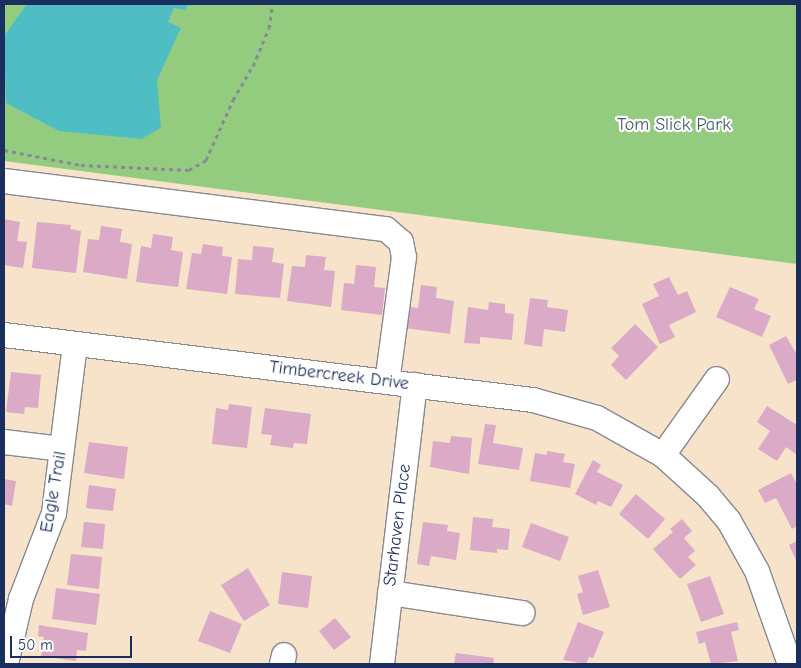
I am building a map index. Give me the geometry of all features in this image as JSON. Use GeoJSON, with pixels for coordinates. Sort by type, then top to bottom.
{"type":"FeatureCollection","features":[{"type":"Feature","properties":{"kind":"street"},"geometry":{"type":"LineString","coordinates":[[4,181],[386,230],[401,242],[404,257],[387,382]]}},
{"type":"Feature","properties":{"kind":"street","name":"Timbercreek Drive"},"geometry":{"type":"LineString","coordinates":[[4,335],[533,400],[574,410],[632,436],[663,455],[708,496],[744,545],[760,578],[790,664]]}},
{"type":"Feature","properties":{"kind":"street","name":"Eagle Trail"},"geometry":{"type":"LineString","coordinates":[[6,664],[21,599],[54,513],[75,344]]}},
{"type":"Feature","properties":{"kind":"street"},"geometry":{"type":"LineString","coordinates":[[663,455],[716,379]]}},
{"type":"Feature","properties":{"kind":"street","name":"Starhaven Place"},"geometry":{"type":"LineString","coordinates":[[382,664],[415,386]]}},
{"type":"Feature","properties":{"kind":"street"},"geometry":{"type":"LineString","coordinates":[[4,442],[62,449]]}},
{"type":"Feature","properties":{"kind":"street"},"geometry":{"type":"LineString","coordinates":[[390,593],[522,613]]}},
{"type":"Feature","properties":{"kind":"path"},"geometry":{"type":"LineString","coordinates":[[4,150],[81,165],[188,170],[206,160],[233,100],[253,66],[270,28],[274,4]]}},
{"type":"Feature","properties":{"kind":"green space","name":"Tom Slick Park"},"geometry":{"type":"Polygon","coordinates":[[[4,4],[797,4],[797,264],[4,161],[4,4]]]}},
{"type":"Feature","properties":{"kind":"water"},"geometry":{"type":"Polygon","coordinates":[[[27,4],[188,4],[186,10],[174,8],[168,22],[181,28],[157,80],[161,128],[141,139],[59,131],[6,103],[4,36],[27,4]]]}},
{"type":"Feature","properties":{"kind":"building"},"geometry":{"type":"Polygon","coordinates":[[[4,219],[20,222],[17,241],[27,242],[23,268],[4,265],[4,219]]]}},
{"type":"Feature","properties":{"kind":"building"},"geometry":{"type":"Polygon","coordinates":[[[37,222],[71,225],[70,229],[81,231],[76,273],[32,268],[37,222]]]}},
{"type":"Feature","properties":{"kind":"building"},"geometry":{"type":"Polygon","coordinates":[[[101,226],[122,229],[120,242],[132,244],[127,279],[83,272],[88,239],[99,240],[101,226]]]}},
{"type":"Feature","properties":{"kind":"building"},"geometry":{"type":"Polygon","coordinates":[[[153,234],[173,237],[171,250],[183,252],[178,287],[136,282],[141,246],[151,248],[153,234]]]}},
{"type":"Feature","properties":{"kind":"building"},"geometry":{"type":"Polygon","coordinates":[[[203,244],[223,247],[222,256],[232,257],[227,294],[186,289],[192,253],[201,254],[203,244]]]}},
{"type":"Feature","properties":{"kind":"building"},"geometry":{"type":"Polygon","coordinates":[[[253,246],[274,248],[272,262],[284,264],[280,298],[235,294],[238,259],[252,260],[253,246]]]}},
{"type":"Feature","properties":{"kind":"building"},"geometry":{"type":"Polygon","coordinates":[[[306,255],[326,257],[324,270],[335,271],[331,307],[287,301],[292,266],[305,267],[306,255]]]}},
{"type":"Feature","properties":{"kind":"building"},"geometry":{"type":"Polygon","coordinates":[[[356,265],[376,267],[374,287],[385,288],[382,315],[341,310],[344,283],[354,284],[356,265]]]}},
{"type":"Feature","properties":{"kind":"building"},"geometry":{"type":"Polygon","coordinates":[[[669,277],[678,295],[687,291],[696,312],[669,325],[675,337],[660,344],[642,304],[659,296],[653,284],[669,277]]]}},
{"type":"Feature","properties":{"kind":"building"},"geometry":{"type":"Polygon","coordinates":[[[421,285],[437,287],[436,298],[454,301],[450,334],[405,328],[408,307],[418,308],[421,285]]]}},
{"type":"Feature","properties":{"kind":"building"},"geometry":{"type":"Polygon","coordinates":[[[730,287],[759,299],[754,309],[771,316],[762,337],[716,317],[730,287]]]}},
{"type":"Feature","properties":{"kind":"building"},"geometry":{"type":"Polygon","coordinates":[[[530,298],[548,300],[547,307],[568,310],[565,332],[544,329],[542,347],[524,344],[530,298]]]}},
{"type":"Feature","properties":{"kind":"building"},"geometry":{"type":"Polygon","coordinates":[[[489,302],[505,304],[505,313],[514,314],[512,340],[480,337],[480,344],[464,343],[468,307],[488,310],[489,302]]]}},
{"type":"Feature","properties":{"kind":"building"},"geometry":{"type":"Polygon","coordinates":[[[635,324],[658,347],[626,380],[611,365],[619,356],[611,348],[635,324]]]}},
{"type":"Feature","properties":{"kind":"building"},"geometry":{"type":"Polygon","coordinates":[[[786,336],[797,355],[797,380],[788,384],[769,345],[786,336]]]}},
{"type":"Feature","properties":{"kind":"building"},"geometry":{"type":"Polygon","coordinates":[[[11,372],[41,375],[38,408],[25,407],[24,414],[6,412],[11,372]]]}},
{"type":"Feature","properties":{"kind":"building"},"geometry":{"type":"Polygon","coordinates":[[[229,404],[252,407],[247,448],[212,444],[216,408],[228,410],[229,404]]]}},
{"type":"Feature","properties":{"kind":"building"},"geometry":{"type":"Polygon","coordinates":[[[767,406],[797,425],[797,455],[786,447],[777,461],[758,449],[770,431],[757,422],[767,406]]]}},
{"type":"Feature","properties":{"kind":"building"},"geometry":{"type":"Polygon","coordinates":[[[265,408],[311,414],[307,444],[294,443],[293,448],[270,445],[272,435],[261,434],[265,408]]]}},
{"type":"Feature","properties":{"kind":"building"},"geometry":{"type":"Polygon","coordinates":[[[485,424],[496,425],[493,443],[523,448],[519,470],[478,464],[485,424]]]}},
{"type":"Feature","properties":{"kind":"building"},"geometry":{"type":"Polygon","coordinates":[[[451,436],[472,438],[469,474],[430,467],[433,441],[450,443],[451,436]]]}},
{"type":"Feature","properties":{"kind":"building"},"geometry":{"type":"Polygon","coordinates":[[[89,442],[128,447],[124,479],[84,473],[89,442]]]}},
{"type":"Feature","properties":{"kind":"building"},"geometry":{"type":"Polygon","coordinates":[[[547,451],[565,454],[563,462],[575,464],[570,488],[530,481],[535,453],[547,455],[547,451]]]}},
{"type":"Feature","properties":{"kind":"building"},"geometry":{"type":"Polygon","coordinates":[[[593,460],[601,465],[597,472],[623,485],[611,507],[598,501],[596,505],[575,494],[593,460]]]}},
{"type":"Feature","properties":{"kind":"building"},"geometry":{"type":"Polygon","coordinates":[[[791,473],[797,484],[797,526],[792,529],[776,498],[765,503],[758,490],[791,473]]]}},
{"type":"Feature","properties":{"kind":"building"},"geometry":{"type":"Polygon","coordinates":[[[4,479],[16,481],[12,506],[4,504],[4,479]]]}},
{"type":"Feature","properties":{"kind":"building"},"geometry":{"type":"Polygon","coordinates":[[[89,485],[116,489],[113,511],[86,508],[89,485]]]}},
{"type":"Feature","properties":{"kind":"building"},"geometry":{"type":"Polygon","coordinates":[[[636,494],[665,519],[648,539],[619,514],[636,494]]]}},
{"type":"Feature","properties":{"kind":"building"},"geometry":{"type":"Polygon","coordinates":[[[473,517],[493,519],[492,527],[510,529],[508,550],[497,549],[497,553],[470,550],[473,517]]]}},
{"type":"Feature","properties":{"kind":"building"},"geometry":{"type":"Polygon","coordinates":[[[682,519],[692,531],[684,538],[695,551],[688,557],[696,565],[680,579],[653,549],[673,532],[670,529],[682,519]]]}},
{"type":"Feature","properties":{"kind":"building"},"geometry":{"type":"Polygon","coordinates":[[[84,522],[105,524],[103,549],[81,547],[84,522]]]}},
{"type":"Feature","properties":{"kind":"building"},"geometry":{"type":"Polygon","coordinates":[[[423,522],[448,525],[447,531],[460,533],[456,560],[431,556],[429,566],[417,564],[423,522]]]}},
{"type":"Feature","properties":{"kind":"building"},"geometry":{"type":"Polygon","coordinates":[[[531,523],[569,537],[560,561],[522,547],[531,523]]]}},
{"type":"Feature","properties":{"kind":"building"},"geometry":{"type":"Polygon","coordinates":[[[797,541],[797,562],[789,545],[797,541]]]}},
{"type":"Feature","properties":{"kind":"building"},"geometry":{"type":"Polygon","coordinates":[[[71,554],[102,557],[99,589],[67,585],[71,554]]]}},
{"type":"Feature","properties":{"kind":"building"},"geometry":{"type":"Polygon","coordinates":[[[248,568],[270,605],[244,621],[221,585],[248,568]]]}},
{"type":"Feature","properties":{"kind":"building"},"geometry":{"type":"Polygon","coordinates":[[[598,570],[610,607],[583,615],[577,594],[583,592],[578,576],[598,570]]]}},
{"type":"Feature","properties":{"kind":"building"},"geometry":{"type":"Polygon","coordinates":[[[282,572],[312,576],[308,608],[278,604],[282,572]]]}},
{"type":"Feature","properties":{"kind":"building"},"geometry":{"type":"Polygon","coordinates":[[[710,576],[724,614],[701,622],[687,584],[710,576]]]}},
{"type":"Feature","properties":{"kind":"building"},"geometry":{"type":"Polygon","coordinates":[[[56,588],[100,594],[96,625],[52,619],[56,588]]]}},
{"type":"Feature","properties":{"kind":"building"},"geometry":{"type":"Polygon","coordinates":[[[210,611],[242,624],[230,653],[198,641],[210,611]]]}},
{"type":"Feature","properties":{"kind":"building"},"geometry":{"type":"Polygon","coordinates":[[[335,618],[351,637],[334,650],[319,631],[335,618]]]}},
{"type":"Feature","properties":{"kind":"building"},"geometry":{"type":"Polygon","coordinates":[[[578,622],[604,632],[593,658],[589,657],[586,664],[563,660],[578,622]]]}},
{"type":"Feature","properties":{"kind":"building"},"geometry":{"type":"Polygon","coordinates":[[[737,622],[739,630],[731,632],[738,661],[711,664],[705,642],[699,644],[696,632],[737,622]]]}},
{"type":"Feature","properties":{"kind":"building"},"geometry":{"type":"Polygon","coordinates":[[[39,625],[88,633],[86,651],[77,650],[76,661],[41,656],[44,637],[38,636],[39,625]]]}},
{"type":"Feature","properties":{"kind":"building"},"geometry":{"type":"Polygon","coordinates":[[[456,653],[494,658],[493,664],[454,664],[456,653]]]}}]}
